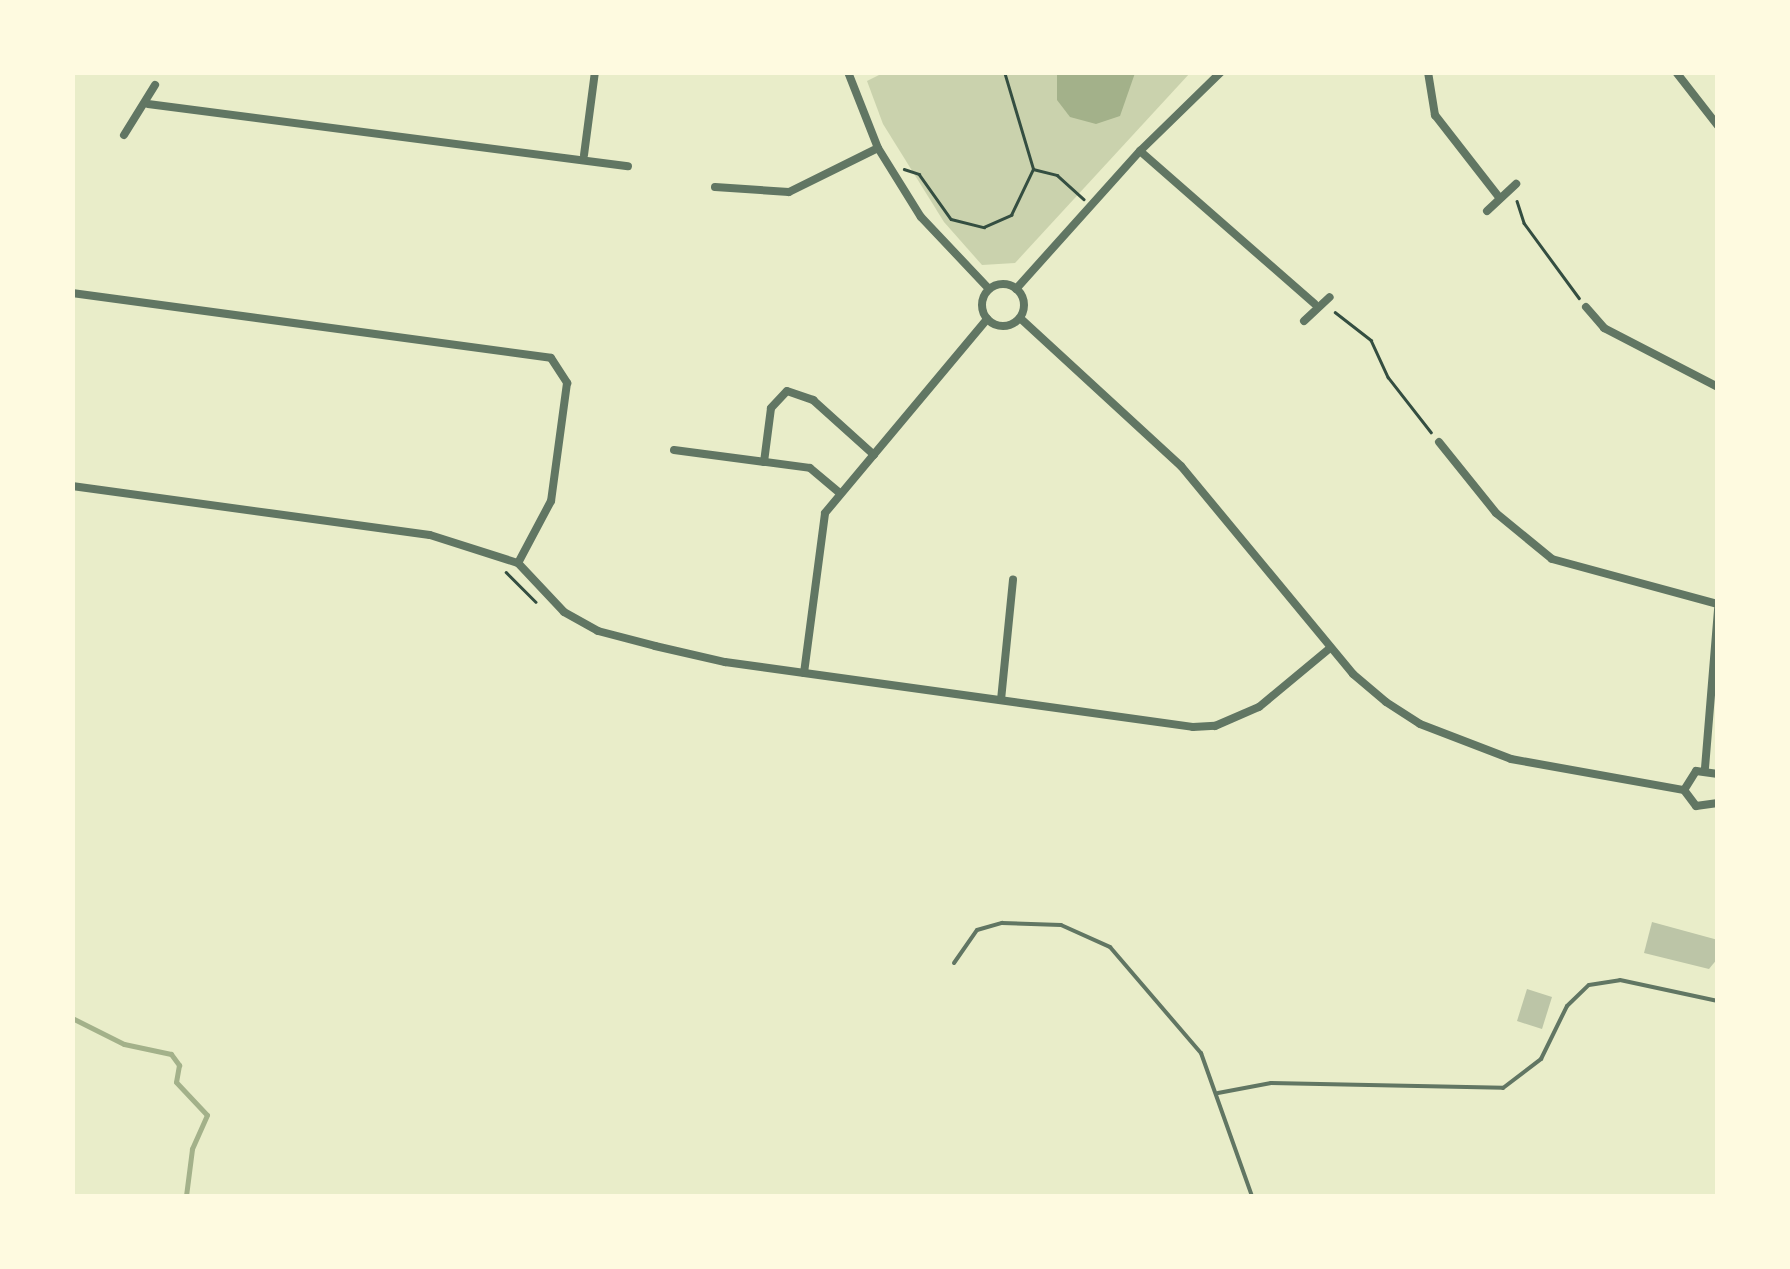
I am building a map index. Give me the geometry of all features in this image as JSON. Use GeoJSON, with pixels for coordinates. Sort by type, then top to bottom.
{"type":"FeatureCollection","features":[{"type":"Feature","properties":{"kind":"street"},"geometry":{"type":"LineString","coordinates":[[584,155],[595,72]]}},
{"type":"Feature","properties":{"kind":"street"},"geometry":{"type":"LineString","coordinates":[[848,72],[878,148],[894,175],[945,248],[989,290],[1016,289],[1140,151],[1221,72]]}},
{"type":"Feature","properties":{"kind":"street"},"geometry":{"type":"LineString","coordinates":[[1428,72],[1436,115],[1498,196]]}},
{"type":"Feature","properties":{"kind":"street"},"geometry":{"type":"LineString","coordinates":[[1676,72],[1718,126]]}},
{"type":"Feature","properties":{"kind":"street"},"geometry":{"type":"LineString","coordinates":[[124,135],[148,104],[156,85]]}},
{"type":"Feature","properties":{"kind":"street"},"geometry":{"type":"LineString","coordinates":[[148,104],[584,155],[628,166]]}},
{"type":"Feature","properties":{"kind":"street"},"geometry":{"type":"LineString","coordinates":[[715,188],[790,192],[878,148]]}},
{"type":"Feature","properties":{"kind":"street"},"geometry":{"type":"LineString","coordinates":[[1140,151],[1323,300],[1304,322]]}},
{"type":"Feature","properties":{"kind":"street"},"geometry":{"type":"LineString","coordinates":[[1487,211],[1512,186]]}},
{"type":"Feature","properties":{"kind":"street"},"geometry":{"type":"LineString","coordinates":[[989,290],[982,301],[988,319],[1004,326],[1020,318],[1024,306],[1016,289]]}},
{"type":"Feature","properties":{"kind":"street"},"geometry":{"type":"LineString","coordinates":[[72,293],[551,358],[567,383],[551,501],[518,564]]}},
{"type":"Feature","properties":{"kind":"street"},"geometry":{"type":"LineString","coordinates":[[1586,307],[1604,328],[1718,386]]}},
{"type":"Feature","properties":{"kind":"street"},"geometry":{"type":"LineString","coordinates":[[1020,318],[1182,466],[1330,648],[1386,702],[1461,743],[1573,772],[1684,790],[1696,806],[1718,803]]}},
{"type":"Feature","properties":{"kind":"street"},"geometry":{"type":"LineString","coordinates":[[804,674],[825,514],[988,319]]}},
{"type":"Feature","properties":{"kind":"street"},"geometry":{"type":"LineString","coordinates":[[764,462],[772,408],[787,391],[813,400],[874,455]]}},
{"type":"Feature","properties":{"kind":"street"},"geometry":{"type":"LineString","coordinates":[[1439,442],[1496,514],[1552,559],[1718,607],[1705,768]]}},
{"type":"Feature","properties":{"kind":"street"},"geometry":{"type":"LineString","coordinates":[[674,450],[810,468],[840,494]]}},
{"type":"Feature","properties":{"kind":"street"},"geometry":{"type":"LineString","coordinates":[[72,486],[430,534],[518,564],[564,612],[598,631],[804,674],[1000,700],[1214,726],[1259,707],[1330,648]]}},
{"type":"Feature","properties":{"kind":"street"},"geometry":{"type":"LineString","coordinates":[[1000,700],[1013,580]]}},
{"type":"Feature","properties":{"kind":"street"},"geometry":{"type":"LineString","coordinates":[[1684,790],[1691,774],[1705,768],[1718,774]]}},
{"type":"Feature","properties":{"kind":"lane"},"geometry":{"type":"LineString","coordinates":[[954,963],[977,930],[1002,923],[1031,921],[1091,933],[1135,969],[1201,1053],[1252,1196]]}},
{"type":"Feature","properties":{"kind":"lane"},"geometry":{"type":"LineString","coordinates":[[1218,1093],[1271,1082],[1503,1088],[1534,1067],[1567,1006],[1588,984],[1620,980],[1718,1001]]}},
{"type":"Feature","properties":{"kind":"path"},"geometry":{"type":"LineString","coordinates":[[894,175],[912,167],[950,219],[984,228],[1011,215],[1034,169],[1004,72]]}},
{"type":"Feature","properties":{"kind":"path"},"geometry":{"type":"LineString","coordinates":[[1034,169],[1058,175],[1092,207]]}},
{"type":"Feature","properties":{"kind":"path"},"geometry":{"type":"LineString","coordinates":[[1512,186],[1524,223],[1586,307]]}},
{"type":"Feature","properties":{"kind":"path"},"geometry":{"type":"LineString","coordinates":[[1323,300],[1372,340],[1388,377],[1439,442]]}},
{"type":"Feature","properties":{"kind":"path"},"geometry":{"type":"LineString","coordinates":[[489,566],[507,572],[544,610]]}},
{"type":"Feature","properties":{"kind":"shaded area"},"geometry":{"type":"Polygon","coordinates":[[[885,72],[1190,73],[1015,263],[982,265],[944,222],[883,124],[867,81],[885,72]]]}},
{"type":"Feature","properties":{"kind":"shaded area"},"geometry":{"type":"Polygon","coordinates":[[[1057,73],[1135,73],[1120,116],[1096,124],[1070,117],[1057,100],[1057,73]]]}},
{"type":"Feature","properties":{"kind":"building"},"geometry":{"type":"Polygon","coordinates":[[[1652,922],[1718,940],[1718,958],[1709,969],[1644,953],[1652,922]]]}},
{"type":"Feature","properties":{"kind":"building"},"geometry":{"type":"Polygon","coordinates":[[[1527,989],[1552,997],[1542,1029],[1517,1021],[1527,989]]]}},
{"type":"Feature","properties":{"kind":"waterway"},"geometry":{"type":"LineString","coordinates":[[72,1018],[124,1044],[171,1054],[179,1065],[176,1082],[207,1115],[192,1149],[186,1196]]}}]}
